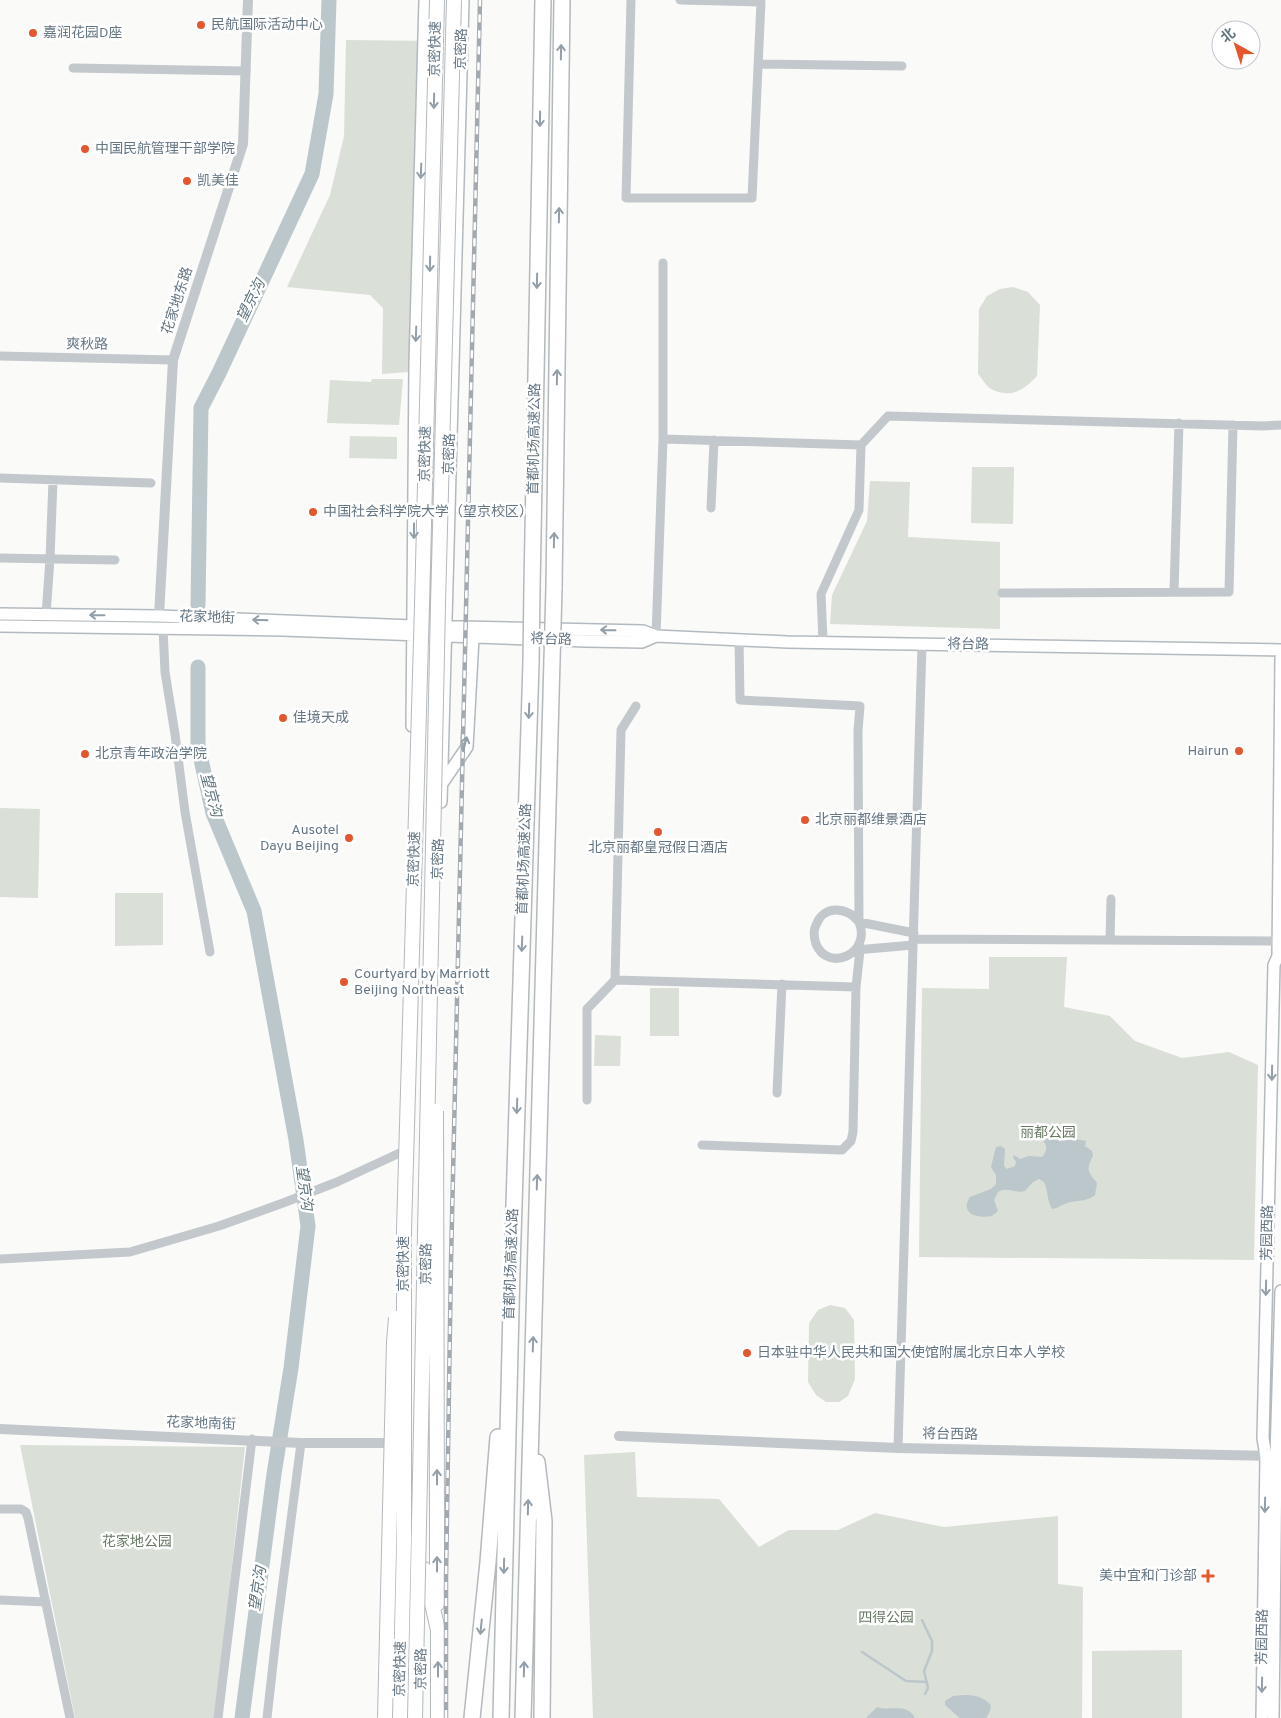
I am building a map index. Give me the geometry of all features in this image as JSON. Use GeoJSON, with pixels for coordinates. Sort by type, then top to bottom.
{"type":"FeatureCollection","features":[{"type":"Feature","properties":{"kind":"highway","name":"京密快速"},"geometry":{"type":"LineString","coordinates":[[398,1718],[404,1540],[404,1230],[422,625],[437,0]]}},
{"type":"Feature","properties":{"kind":"highway","name":"京密快速"},"geometry":{"type":"LineString","coordinates":[[415,1718],[427,1062],[454,0]]}},
{"type":"Feature","properties":{"kind":"highway","name":"首都机场高速公路"},"geometry":{"type":"LineString","coordinates":[[501,1718],[512,1268],[531,663],[542,0]]}},
{"type":"Feature","properties":{"kind":"highway","name":"首都机场高速公路"},"geometry":{"type":"LineString","coordinates":[[523,1718],[554,588],[562,0]]}},
{"type":"Feature","properties":{"kind":"highway"},"geometry":{"type":"LineString","coordinates":[[427,1062],[436,1092],[438,1718]]}},
{"type":"Feature","properties":{"kind":"highway"},"geometry":{"type":"LineString","coordinates":[[385,1718],[394,1342],[404,1230]]}},
{"type":"Feature","properties":{"kind":"highway"},"geometry":{"type":"LineString","coordinates":[[472,1718],[488,1562],[512,1268]]}},
{"type":"Feature","properties":{"kind":"highway"},"geometry":{"type":"LineString","coordinates":[[531,1404],[544,1521],[542,1718]]}},
{"type":"Feature","properties":{"kind":"highway"},"geometry":{"type":"LineString","coordinates":[[424,1569],[438,1630]]}},
{"type":"Feature","properties":{"kind":"main road","name":"京密路"},"geometry":{"type":"LineString","coordinates":[[398,1718],[404,1151],[409,971],[415,364],[425,0]]}},
{"type":"Feature","properties":{"kind":"main road","name":"京密路"},"geometry":{"type":"LineString","coordinates":[[421,1718],[428,1148],[441,786],[463,0]]}},
{"type":"Feature","properties":{"kind":"main road","name":"花家地街"},"geometry":{"type":"LineString","coordinates":[[0,614],[159,616],[413,631]]}},
{"type":"Feature","properties":{"kind":"main road","name":"花家地街"},"geometry":{"type":"LineString","coordinates":[[0,626],[413,631]]}},
{"type":"Feature","properties":{"kind":"main road"},"geometry":{"type":"LineString","coordinates":[[413,631],[445,632]]}},
{"type":"Feature","properties":{"kind":"main road","name":"将台路"},"geometry":{"type":"LineString","coordinates":[[445,632],[643,631],[656,636],[922,645],[1281,650]]}},
{"type":"Feature","properties":{"kind":"main road","name":"将台路"},"geometry":{"type":"LineString","coordinates":[[445,632],[474,638],[642,642],[656,636]]}},
{"type":"Feature","properties":{"kind":"main road"},"geometry":{"type":"LineString","coordinates":[[441,786],[467,747],[474,638]]}},
{"type":"Feature","properties":{"kind":"main road","name":"芳园西路"},"geometry":{"type":"LineString","coordinates":[[1272,1718],[1274,1456],[1263,1438],[1274,965],[1278,956],[1279,941],[1281,658]]}},
{"type":"Feature","properties":{"kind":"main road","name":"芳园西路"},"geometry":{"type":"LineString","coordinates":[[1262,1718],[1281,1292]]}},
{"type":"Feature","properties":{"kind":"street","name":"花家地东路"},"geometry":{"type":"LineString","coordinates":[[159,616],[173,360],[243,144],[248,0]]}},
{"type":"Feature","properties":{"kind":"street"},"geometry":{"type":"LineString","coordinates":[[631,0],[626,198],[752,198],[760,2],[680,0]]}},
{"type":"Feature","properties":{"kind":"street"},"geometry":{"type":"LineString","coordinates":[[758,64],[902,66]]}},
{"type":"Feature","properties":{"kind":"street"},"geometry":{"type":"LineString","coordinates":[[73,68],[246,71]]}},
{"type":"Feature","properties":{"kind":"street"},"geometry":{"type":"LineString","coordinates":[[656,636],[663,439],[663,263]]}},
{"type":"Feature","properties":{"kind":"street","name":"爽秋路"},"geometry":{"type":"LineString","coordinates":[[0,356],[173,360]]}},
{"type":"Feature","properties":{"kind":"street"},"geometry":{"type":"LineString","coordinates":[[823,642],[821,594],[859,510],[861,444],[888,416],[1281,425]]}},
{"type":"Feature","properties":{"kind":"street"},"geometry":{"type":"LineString","coordinates":[[1174,592],[1179,423]]}},
{"type":"Feature","properties":{"kind":"street"},"geometry":{"type":"LineString","coordinates":[[1002,593],[1229,592],[1234,425]]}},
{"type":"Feature","properties":{"kind":"street"},"geometry":{"type":"LineString","coordinates":[[663,439],[861,444]]}},
{"type":"Feature","properties":{"kind":"street"},"geometry":{"type":"LineString","coordinates":[[711,508],[714,440]]}},
{"type":"Feature","properties":{"kind":"street"},"geometry":{"type":"LineString","coordinates":[[0,478],[151,483]]}},
{"type":"Feature","properties":{"kind":"street"},"geometry":{"type":"LineString","coordinates":[[46,615],[53,480]]}},
{"type":"Feature","properties":{"kind":"street"},"geometry":{"type":"LineString","coordinates":[[0,558],[115,560]]}},
{"type":"Feature","properties":{"kind":"street"},"geometry":{"type":"LineString","coordinates":[[163,628],[165,672],[176,734],[185,812],[210,952]]}},
{"type":"Feature","properties":{"kind":"street"},"geometry":{"type":"LineString","coordinates":[[702,1145],[842,1150],[851,1141],[853,1132],[856,987],[858,950],[862,936],[859,922],[858,732],[860,706],[740,700],[739,639]]}},
{"type":"Feature","properties":{"kind":"street"},"geometry":{"type":"LineString","coordinates":[[898,1448],[922,645]]}},
{"type":"Feature","properties":{"kind":"street"},"geometry":{"type":"LineString","coordinates":[[587,1100],[587,1009],[615,980],[621,730],[636,706]]}},
{"type":"Feature","properties":{"kind":"street"},"geometry":{"type":"LineString","coordinates":[[1110,899],[1110,940]]}},
{"type":"Feature","properties":{"kind":"street"},"geometry":{"type":"LineString","coordinates":[[914,939],[859,922],[847,911],[832,910],[819,919],[814,927],[814,938],[818,948],[831,958],[844,958],[858,950],[914,939],[1279,941]]}},
{"type":"Feature","properties":{"kind":"street"},"geometry":{"type":"LineString","coordinates":[[615,980],[856,987]]}},
{"type":"Feature","properties":{"kind":"street"},"geometry":{"type":"LineString","coordinates":[[777,1093],[782,984]]}},
{"type":"Feature","properties":{"kind":"street"},"geometry":{"type":"LineString","coordinates":[[0,1258],[130,1252],[219,1226],[283,1203],[325,1187],[404,1151]]}},
{"type":"Feature","properties":{"kind":"street","name":"花家地南街"},"geometry":{"type":"LineString","coordinates":[[0,1429],[252,1439],[301,1443],[401,1443]]}},
{"type":"Feature","properties":{"kind":"street","name":"将台西路"},"geometry":{"type":"LineString","coordinates":[[619,1436],[898,1448],[1274,1456]]}},
{"type":"Feature","properties":{"kind":"street"},"geometry":{"type":"LineString","coordinates":[[218,1718],[252,1439]]}},
{"type":"Feature","properties":{"kind":"street"},"geometry":{"type":"LineString","coordinates":[[267,1718],[301,1443]]}},
{"type":"Feature","properties":{"kind":"street"},"geometry":{"type":"LineString","coordinates":[[379,1718],[384,1614],[400,1488]]}},
{"type":"Feature","properties":{"kind":"street"},"geometry":{"type":"LineString","coordinates":[[0,1509],[21,1509],[26,1512],[70,1718]]}},
{"type":"Feature","properties":{"kind":"street"},"geometry":{"type":"LineString","coordinates":[[0,1600],[46,1602]]}},
{"type":"Feature","properties":{"kind":"green space"},"geometry":{"type":"Polygon","coordinates":[[[346,40],[432,41],[420,371],[382,374],[383,308],[370,295],[287,287],[330,195],[344,136],[346,40]]]}},
{"type":"Feature","properties":{"kind":"green space"},"geometry":{"type":"Polygon","coordinates":[[[1013,287],[1028,292],[1040,305],[1037,376],[1022,389],[1005,393],[991,389],[978,374],[979,309],[987,296],[1000,289],[1013,287]]]}},
{"type":"Feature","properties":{"kind":"green space"},"geometry":{"type":"Polygon","coordinates":[[[372,379],[403,379],[399,425],[327,423],[330,380],[371,382],[372,379]]]}},
{"type":"Feature","properties":{"kind":"green space"},"geometry":{"type":"Polygon","coordinates":[[[350,436],[397,437],[397,459],[349,458],[350,436]]]}},
{"type":"Feature","properties":{"kind":"green space"},"geometry":{"type":"Polygon","coordinates":[[[972,467],[1014,467],[1013,524],[971,523],[972,467]]]}},
{"type":"Feature","properties":{"kind":"green space"},"geometry":{"type":"Polygon","coordinates":[[[870,481],[910,482],[908,537],[1000,542],[1000,629],[830,624],[832,595],[867,521],[870,481]]]}},
{"type":"Feature","properties":{"kind":"green space"},"geometry":{"type":"Polygon","coordinates":[[[0,808],[40,809],[38,898],[0,897],[0,808]]]}},
{"type":"Feature","properties":{"kind":"green space"},"geometry":{"type":"Polygon","coordinates":[[[115,893],[163,893],[163,945],[115,946],[115,893]]]}},
{"type":"Feature","properties":{"kind":"green space","name":"丽都公园"},"geometry":{"type":"Polygon","coordinates":[[[989,957],[1067,957],[1064,1007],[1110,1016],[1135,1041],[1182,1058],[1229,1052],[1258,1065],[1254,1260],[919,1257],[922,988],[989,989],[989,957]]]}},
{"type":"Feature","properties":{"kind":"green space"},"geometry":{"type":"Polygon","coordinates":[[[650,988],[679,988],[679,1036],[650,1036],[650,988]]]}},
{"type":"Feature","properties":{"kind":"green space"},"geometry":{"type":"Polygon","coordinates":[[[595,1035],[621,1036],[620,1066],[594,1066],[595,1035]]]}},
{"type":"Feature","properties":{"kind":"green space"},"geometry":{"type":"Polygon","coordinates":[[[830,1305],[845,1308],[854,1320],[855,1379],[848,1396],[839,1402],[826,1402],[816,1395],[808,1382],[809,1323],[818,1310],[830,1305]]]}},
{"type":"Feature","properties":{"kind":"green space","name":"花家地公园"},"geometry":{"type":"Polygon","coordinates":[[[20,1445],[245,1447],[215,1718],[75,1718],[20,1445]]]}},
{"type":"Feature","properties":{"kind":"green space","name":"四得公园"},"geometry":{"type":"Polygon","coordinates":[[[635,1452],[637,1497],[719,1499],[759,1547],[789,1530],[838,1530],[875,1513],[944,1527],[1058,1516],[1058,1584],[1083,1587],[1082,1718],[593,1718],[584,1455],[635,1452]]]}},
{"type":"Feature","properties":{"kind":"green space"},"geometry":{"type":"Polygon","coordinates":[[[1182,1650],[1182,1718],[1092,1718],[1092,1651],[1182,1650]]]}},
{"type":"Feature","properties":{"kind":"shaded area"},"geometry":{"type":"Polygon","coordinates":[[[1039,1130],[1047,1134],[1057,1134],[1060,1140],[1065,1137],[1086,1141],[1085,1146],[1092,1151],[1093,1156],[1089,1164],[1089,1170],[1097,1183],[1095,1195],[1089,1199],[1067,1203],[1052,1209],[1044,1182],[1039,1179],[1033,1182],[1025,1191],[1002,1190],[998,1192],[994,1200],[998,1211],[992,1216],[976,1216],[968,1211],[967,1203],[970,1197],[991,1189],[996,1184],[996,1175],[991,1167],[996,1147],[1001,1146],[1005,1149],[1004,1166],[1007,1169],[1015,1166],[1014,1155],[1020,1159],[1029,1156],[1042,1157],[1046,1147],[1037,1134],[1039,1130]]]}},
{"type":"Feature","properties":{"kind":"shaded area"},"geometry":{"type":"Polygon","coordinates":[[[953,1696],[979,1697],[991,1705],[986,1718],[960,1718],[945,1705],[945,1701],[953,1696]]]}},
{"type":"Feature","properties":{"kind":"shaded area"},"geometry":{"type":"Polygon","coordinates":[[[877,1707],[907,1710],[915,1718],[866,1718],[877,1707]]]}},
{"type":"Feature","properties":{"kind":"waterway","name":"望京沟"},"geometry":{"type":"LineString","coordinates":[[198,605],[201,408],[312,174],[326,94],[329,0]]}},
{"type":"Feature","properties":{"kind":"waterway","name":"望京沟"},"geometry":{"type":"LineString","coordinates":[[198,667],[198,746],[213,813],[254,911],[296,1140],[308,1226],[291,1368],[274,1474],[242,1718]]}},
{"type":"Feature","properties":{"kind":"waterway"},"geometry":{"type":"LineString","coordinates":[[922,1620],[932,1641],[932,1651],[924,1671],[928,1688],[925,1694]]}},
{"type":"Feature","properties":{"kind":"waterway"},"geometry":{"type":"LineString","coordinates":[[862,1652],[906,1681],[927,1682]]}},
{"type":"Feature","properties":{"kind":"railway"},"geometry":{"type":"LineString","coordinates":[[446,1718],[446,1579],[451,1262],[480,0]]}},
{"type":"Feature","properties":{"kind":"place","name":"民航国际活动中心"},"geometry":{"type":"Point","coordinates":[201,25]}},
{"type":"Feature","properties":{"kind":"place","name":"嘉润花园D座"},"geometry":{"type":"Point","coordinates":[33,33]}},
{"type":"Feature","properties":{"kind":"place","name":"中国民航管理干部学院"},"geometry":{"type":"Point","coordinates":[85,149]}},
{"type":"Feature","properties":{"kind":"place","name":"凯美佳"},"geometry":{"type":"Point","coordinates":[187,181]}},
{"type":"Feature","properties":{"kind":"place","name":"中国社会科学院大学（望京校区）"},"geometry":{"type":"Point","coordinates":[313,512]}},
{"type":"Feature","properties":{"kind":"place","name":"佳境天成"},"geometry":{"type":"Point","coordinates":[283,718]}},
{"type":"Feature","properties":{"kind":"place","name":"Hairun"},"geometry":{"type":"Point","coordinates":[1239,751]}},
{"type":"Feature","properties":{"kind":"place","name":"北京青年政治学院"},"geometry":{"type":"Point","coordinates":[85,754]}},
{"type":"Feature","properties":{"kind":"place","name":"北京丽都维景酒店"},"geometry":{"type":"Point","coordinates":[805,820]}},
{"type":"Feature","properties":{"kind":"place","name":"北京丽都皇冠假日酒店"},"geometry":{"type":"Point","coordinates":[658,832]}},
{"type":"Feature","properties":{"kind":"place","name":"Ausotel Dayu Beijing"},"geometry":{"type":"Point","coordinates":[349,838]}},
{"type":"Feature","properties":{"kind":"place","name":"Courtyard by Marriott Beijing Northeast"},"geometry":{"type":"Point","coordinates":[344,982]}},
{"type":"Feature","properties":{"kind":"place","name":"日本驻中华人民共和国大使馆附属北京日本人学校"},"geometry":{"type":"Point","coordinates":[747,1353]}},
{"type":"Feature","properties":{"kind":"place","name":"美中宜和门诊部"},"geometry":{"type":"Point","coordinates":[1208,1576]}}]}
